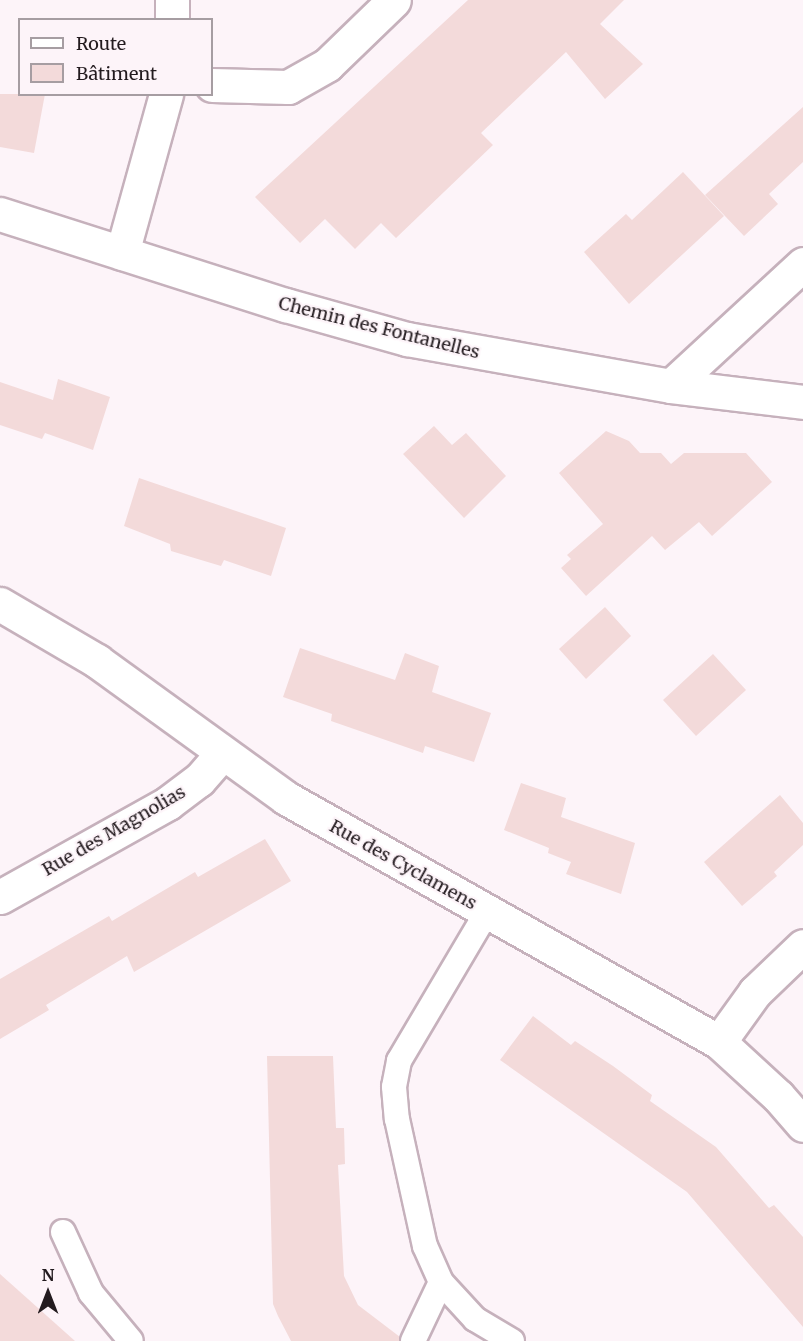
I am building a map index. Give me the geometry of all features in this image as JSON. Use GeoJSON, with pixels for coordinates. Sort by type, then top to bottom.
{"type":"FeatureCollection","features":[{"type":"Feature","properties":{"kind":"street"},"geometry":{"type":"LineString","coordinates":[[172,0],[172,18]]}},
{"type":"Feature","properties":{"kind":"street"},"geometry":{"type":"LineString","coordinates":[[213,85],[288,87],[327,65],[394,0]]}},
{"type":"Feature","properties":{"kind":"street"},"geometry":{"type":"LineString","coordinates":[[122,253],[165,96]]}},
{"type":"Feature","properties":{"kind":"street","name":"Chemin des Fontanelles"},"geometry":{"type":"LineString","coordinates":[[0,214],[407,339],[671,386],[803,402]]}},
{"type":"Feature","properties":{"kind":"street"},"geometry":{"type":"LineString","coordinates":[[671,386],[803,264]]}},
{"type":"Feature","properties":{"kind":"street","name":"Rue des Cyclamens"},"geometry":{"type":"LineString","coordinates":[[0,604],[97,661],[221,755],[286,798],[719,1042],[778,1096],[803,1125]]}},
{"type":"Feature","properties":{"kind":"street","name":"Rue des Magnolias"},"geometry":{"type":"LineString","coordinates":[[0,897],[168,803],[199,780],[221,755]]}},
{"type":"Feature","properties":{"kind":"street"},"geometry":{"type":"LineString","coordinates":[[719,1042],[754,992],[803,946]]}},
{"type":"Feature","properties":{"kind":"lane"},"geometry":{"type":"LineString","coordinates":[[487,912],[399,1061],[394,1088],[397,1119],[425,1246],[441,1282],[475,1319],[512,1341]]}},
{"type":"Feature","properties":{"kind":"lane"},"geometry":{"type":"LineString","coordinates":[[63,1232],[91,1293],[131,1341]]}},
{"type":"Feature","properties":{"kind":"lane"},"geometry":{"type":"LineString","coordinates":[[413,1341],[441,1282]]}},
{"type":"Feature","properties":{"kind":"building"},"geometry":{"type":"Polygon","coordinates":[[[468,0],[624,0],[600,24],[643,64],[605,99],[566,52],[481,133],[493,145],[396,238],[381,223],[355,249],[325,219],[300,243],[255,197],[468,0]]]}},
{"type":"Feature","properties":{"kind":"building"},"geometry":{"type":"Polygon","coordinates":[[[0,94],[45,96],[34,153],[0,147],[0,94]]]}},
{"type":"Feature","properties":{"kind":"building"},"geometry":{"type":"Polygon","coordinates":[[[803,107],[803,162],[769,194],[778,204],[744,236],[705,195],[803,107]]]}},
{"type":"Feature","properties":{"kind":"building"},"geometry":{"type":"Polygon","coordinates":[[[683,172],[724,216],[629,304],[584,252],[626,214],[632,220],[683,172]]]}},
{"type":"Feature","properties":{"kind":"building"},"geometry":{"type":"Polygon","coordinates":[[[58,379],[110,397],[93,450],[45,433],[42,439],[0,425],[0,382],[53,400],[58,379]]]}},
{"type":"Feature","properties":{"kind":"building"},"geometry":{"type":"Polygon","coordinates":[[[434,426],[452,445],[466,433],[506,476],[464,518],[403,454],[434,426]]]}},
{"type":"Feature","properties":{"kind":"building"},"geometry":{"type":"Polygon","coordinates":[[[606,431],[629,441],[640,453],[661,453],[671,464],[684,453],[746,453],[772,482],[712,536],[699,522],[665,550],[652,536],[586,596],[561,568],[571,559],[567,555],[603,524],[559,473],[606,431]]]}},
{"type":"Feature","properties":{"kind":"building"},"geometry":{"type":"Polygon","coordinates":[[[139,478],[286,528],[271,576],[224,560],[221,566],[171,551],[170,544],[124,526],[139,478]]]}},
{"type":"Feature","properties":{"kind":"building"},"geometry":{"type":"Polygon","coordinates":[[[605,607],[631,636],[586,679],[559,649],[605,607]]]}},
{"type":"Feature","properties":{"kind":"building"},"geometry":{"type":"Polygon","coordinates":[[[300,648],[395,680],[405,653],[439,666],[432,692],[491,713],[474,762],[425,746],[423,753],[331,721],[332,714],[283,697],[300,648]]]}},
{"type":"Feature","properties":{"kind":"building"},"geometry":{"type":"Polygon","coordinates":[[[713,654],[746,690],[696,736],[663,700],[713,654]]]}},
{"type":"Feature","properties":{"kind":"building"},"geometry":{"type":"Polygon","coordinates":[[[521,783],[566,798],[561,817],[635,843],[621,894],[566,874],[571,862],[548,853],[549,848],[504,830],[521,783]]]}},
{"type":"Feature","properties":{"kind":"building"},"geometry":{"type":"Polygon","coordinates":[[[780,795],[803,823],[803,845],[774,872],[777,876],[742,906],[704,862],[780,795]]]}},
{"type":"Feature","properties":{"kind":"building"},"geometry":{"type":"Polygon","coordinates":[[[265,839],[291,881],[134,972],[127,956],[46,1005],[49,1010],[0,1039],[0,979],[109,916],[112,921],[195,872],[198,877],[265,839]]]}},
{"type":"Feature","properties":{"kind":"building"},"geometry":{"type":"Polygon","coordinates":[[[533,1016],[571,1045],[575,1041],[613,1066],[652,1095],[650,1101],[716,1147],[769,1208],[774,1205],[803,1237],[803,1327],[687,1192],[500,1060],[533,1016]]]}},
{"type":"Feature","properties":{"kind":"building"},"geometry":{"type":"Polygon","coordinates":[[[267,1056],[333,1056],[336,1128],[344,1128],[345,1164],[338,1165],[344,1276],[358,1305],[400,1337],[399,1341],[291,1341],[278,1316],[273,1304],[267,1056]]]}},
{"type":"Feature","properties":{"kind":"building"},"geometry":{"type":"Polygon","coordinates":[[[0,1274],[75,1341],[0,1341],[0,1274]]]}}]}
